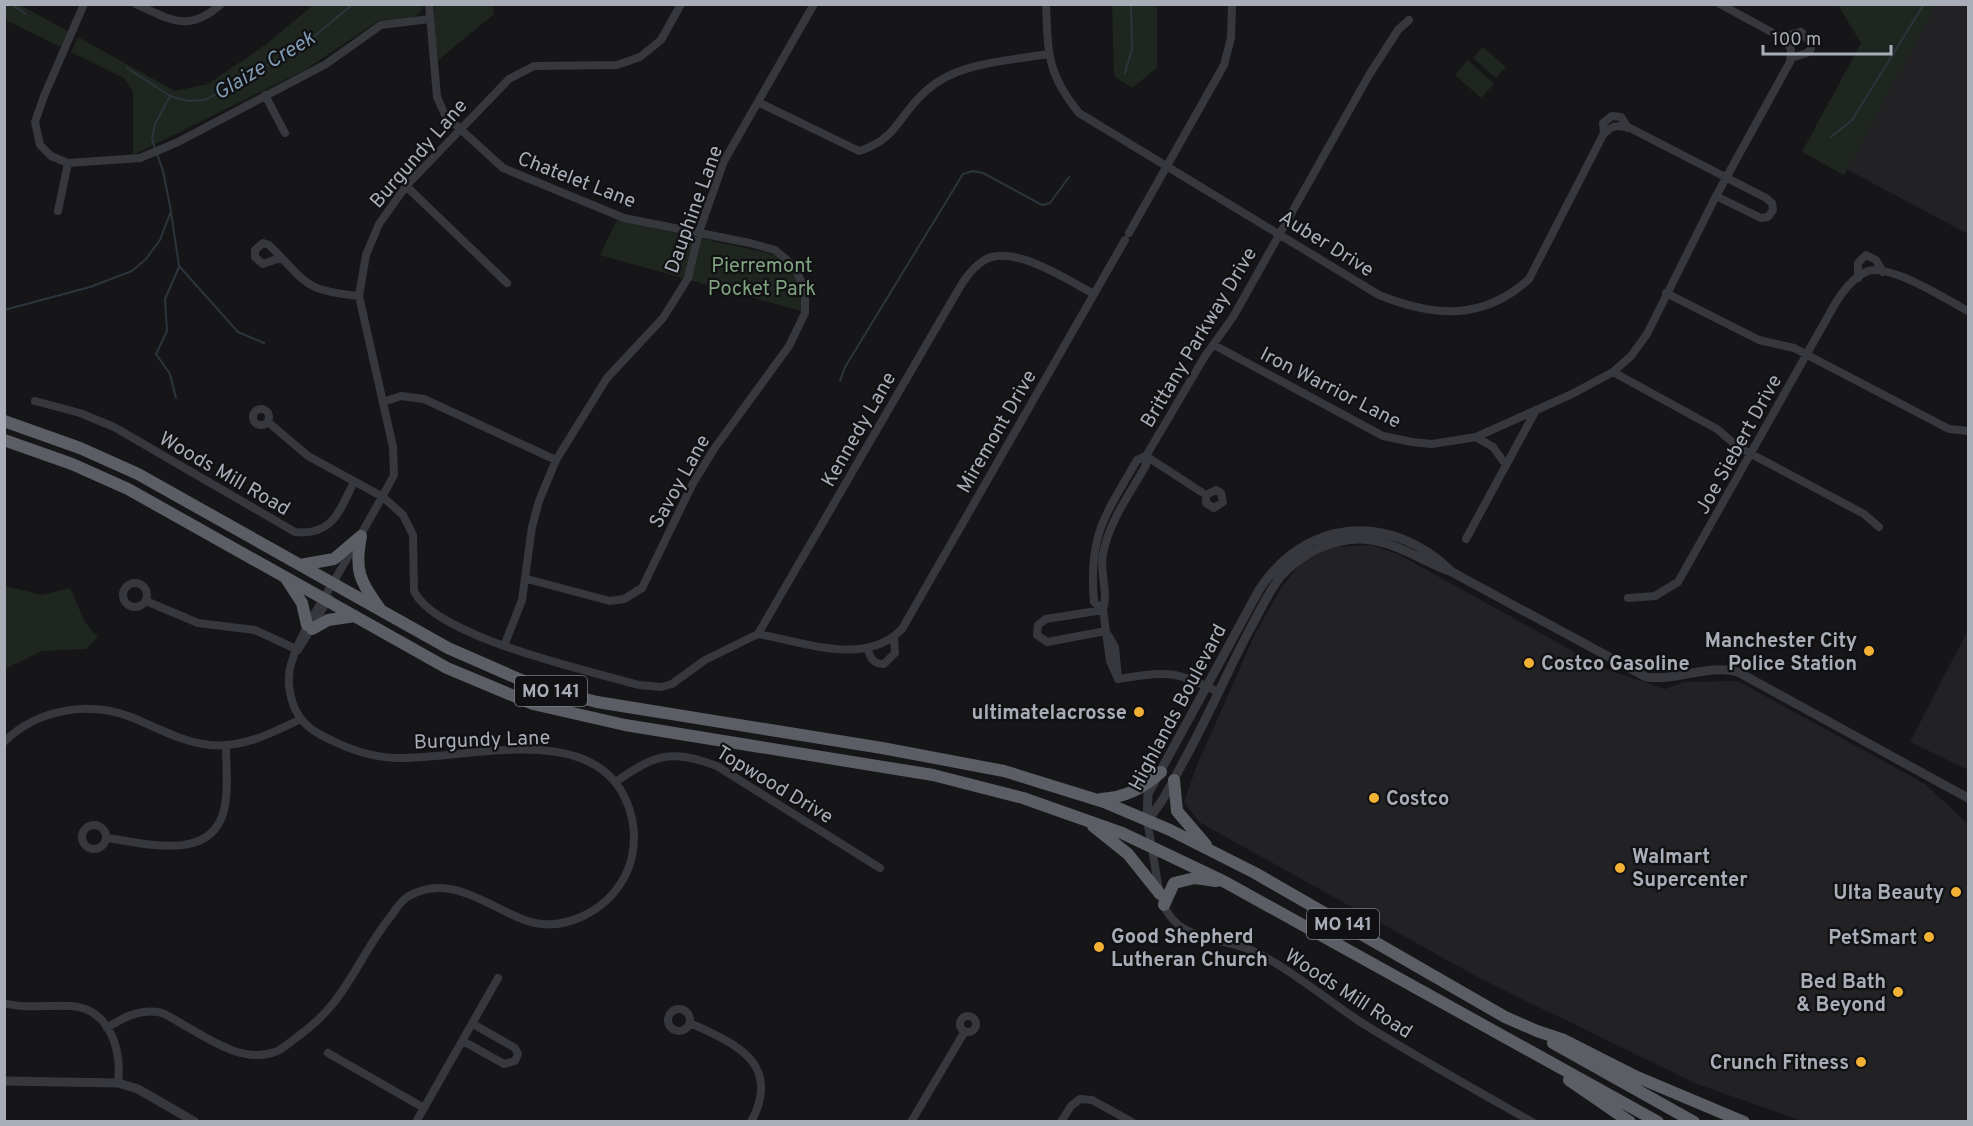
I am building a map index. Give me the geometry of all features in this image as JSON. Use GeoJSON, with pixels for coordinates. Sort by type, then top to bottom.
{"type":"FeatureCollection","features":[{"type":"Feature","properties":{"kind":"highway","name":"MO 141"},"geometry":{"type":"LineString","coordinates":[[4,421],[80,448],[119,465],[476,663],[566,695],[974,764],[1035,778],[1147,820],[1211,850],[1465,995],[1537,1031],[1694,1122]]}},
{"type":"Feature","properties":{"kind":"highway","name":"MO 141"},"geometry":{"type":"LineString","coordinates":[[4,440],[100,475],[447,668],[533,704],[625,725],[923,773],[1003,792],[1122,833],[1225,882],[1658,1122]]}},
{"type":"Feature","properties":{"kind":"highway"},"geometry":{"type":"LineString","coordinates":[[300,565],[334,559],[360,536]]}},
{"type":"Feature","properties":{"kind":"highway"},"geometry":{"type":"LineString","coordinates":[[360,536],[357,557],[359,577],[382,612]]}},
{"type":"Feature","properties":{"kind":"highway"},"geometry":{"type":"LineString","coordinates":[[285,577],[302,603],[310,627],[327,620],[355,616]]}},
{"type":"Feature","properties":{"kind":"highway"},"geometry":{"type":"LineString","coordinates":[[1095,799],[1119,798],[1134,792],[1161,772]]}},
{"type":"Feature","properties":{"kind":"highway"},"geometry":{"type":"LineString","coordinates":[[1174,780],[1177,811],[1211,850]]}},
{"type":"Feature","properties":{"kind":"highway"},"geometry":{"type":"LineString","coordinates":[[1080,817],[1128,854],[1162,900],[1174,883],[1185,879],[1225,882]]}},
{"type":"Feature","properties":{"kind":"highway"},"geometry":{"type":"LineString","coordinates":[[1122,833],[1147,820]]}},
{"type":"Feature","properties":{"kind":"highway"},"geometry":{"type":"LineString","coordinates":[[1537,1031],[1564,1040],[1637,1077],[1744,1122]]}},
{"type":"Feature","properties":{"kind":"highway"},"geometry":{"type":"LineString","coordinates":[[1519,1044],[1630,1122]]}},
{"type":"Feature","properties":{"kind":"street"},"geometry":{"type":"LineString","coordinates":[[84,4],[35,122],[40,145],[51,156],[68,163],[140,158],[178,142],[326,64],[381,25],[430,19]]}},
{"type":"Feature","properties":{"kind":"street"},"geometry":{"type":"LineString","coordinates":[[136,4],[173,21],[195,21],[207,17],[221,4]]}},
{"type":"Feature","properties":{"kind":"street","name":"Chatelet Lane"},"geometry":{"type":"LineString","coordinates":[[429,4],[437,97],[445,115],[503,168],[624,218],[699,232],[775,250],[794,266],[805,290]]}},
{"type":"Feature","properties":{"kind":"street","name":"Burgundy Lane"},"geometry":{"type":"LineString","coordinates":[[107,1028],[130,1015],[159,1012],[238,1053],[264,1055],[278,1052],[318,1023],[342,994],[380,929],[409,896],[428,889],[453,888],[525,920],[538,923],[571,920],[589,914],[611,896],[626,874],[634,849],[632,818],[616,781],[605,770],[571,754],[493,751],[383,757],[349,749],[315,733],[301,719],[292,702],[291,665],[332,584],[394,476],[396,464],[359,296],[366,255],[374,233],[406,186],[498,88],[521,71],[545,65],[617,65],[640,57],[660,40],[681,4]]}},
{"type":"Feature","properties":{"kind":"street","name":"Dauphine Lane"},"geometry":{"type":"LineString","coordinates":[[504,646],[522,600],[527,579],[532,527],[556,460],[607,378],[663,318],[688,278],[699,232],[724,161],[814,4]]}},
{"type":"Feature","properties":{"kind":"street","name":"Auber Drive"},"geometry":{"type":"LineString","coordinates":[[1046,4],[1048,54],[1057,82],[1079,113],[1279,232],[1379,295],[1405,305],[1448,312],[1484,306],[1503,300],[1528,279],[1605,134],[1616,125],[1628,128],[1726,178]]}},
{"type":"Feature","properties":{"kind":"street","name":"Miremont Drive"},"geometry":{"type":"LineString","coordinates":[[868,649],[872,660],[877,664],[884,664],[895,653],[894,638],[914,610],[1224,65],[1231,38],[1232,4]]}},
{"type":"Feature","properties":{"kind":"street"},"geometry":{"type":"LineString","coordinates":[[1720,4],[1781,37],[1789,45],[1792,57],[1807,53],[1811,49],[1810,42],[1801,33],[1781,37]]}},
{"type":"Feature","properties":{"kind":"street","name":"Brittany Parkway Drive"},"geometry":{"type":"LineString","coordinates":[[1207,686],[1179,674],[1167,672],[1118,679],[1115,647],[1106,632],[1103,610],[1094,602],[1091,569],[1095,544],[1110,506],[1137,460],[1146,456],[1233,317],[1369,75],[1398,30],[1408,20]]}},
{"type":"Feature","properties":{"kind":"street"},"geometry":{"type":"LineString","coordinates":[[758,102],[859,151],[877,146],[887,138],[926,91],[947,76],[975,67],[1048,54]]}},
{"type":"Feature","properties":{"kind":"street","name":"Iron Warrior Lane"},"geometry":{"type":"LineString","coordinates":[[1214,345],[1383,435],[1432,444],[1476,437],[1613,372],[1631,356],[1647,334],[1716,196],[1792,57]]}},
{"type":"Feature","properties":{"kind":"street"},"geometry":{"type":"LineString","coordinates":[[265,95],[285,133]]}},
{"type":"Feature","properties":{"kind":"street"},"geometry":{"type":"LineString","coordinates":[[58,211],[68,163]]}},
{"type":"Feature","properties":{"kind":"street"},"geometry":{"type":"LineString","coordinates":[[1716,196],[1761,218],[1768,217],[1773,210],[1770,200],[1726,178]]}},
{"type":"Feature","properties":{"kind":"street"},"geometry":{"type":"LineString","coordinates":[[406,186],[507,283]]}},
{"type":"Feature","properties":{"kind":"street","name":"Joe Siebert Drive"},"geometry":{"type":"LineString","coordinates":[[1858,278],[1858,263],[1866,255],[1876,260],[1883,272]]}},
{"type":"Feature","properties":{"kind":"street","name":"Kennedy Lane"},"geometry":{"type":"LineString","coordinates":[[758,634],[966,278],[983,261],[1006,256],[1030,261],[1094,294]]}},
{"type":"Feature","properties":{"kind":"street"},"geometry":{"type":"LineString","coordinates":[[280,258],[301,279],[317,290],[359,296]]}},
{"type":"Feature","properties":{"kind":"street","name":"Joe Siebert Drive"},"geometry":{"type":"LineString","coordinates":[[1628,597],[1655,596],[1678,582],[1842,292],[1870,270],[1883,272]]}},
{"type":"Feature","properties":{"kind":"street"},"geometry":{"type":"LineString","coordinates":[[1883,272],[1909,280],[1968,311]]}},
{"type":"Feature","properties":{"kind":"street","name":"Savoy Lane"},"geometry":{"type":"LineString","coordinates":[[527,579],[610,601],[624,599],[642,588],[692,485],[714,448],[789,346],[805,313],[805,290]]}},
{"type":"Feature","properties":{"kind":"street"},"geometry":{"type":"LineString","coordinates":[[1666,293],[1759,340],[1785,345],[1807,354],[1949,429],[1968,431]]}},
{"type":"Feature","properties":{"kind":"street"},"geometry":{"type":"LineString","coordinates":[[1613,372],[1717,429],[1738,447],[1864,514],[1879,527]]}},
{"type":"Feature","properties":{"kind":"street"},"geometry":{"type":"LineString","coordinates":[[383,402],[402,396],[424,399],[556,460]]}},
{"type":"Feature","properties":{"kind":"street","name":"Woods Mill Road"},"geometry":{"type":"LineString","coordinates":[[35,401],[80,413],[114,427],[295,532],[309,533],[335,520],[354,482]]}},
{"type":"Feature","properties":{"kind":"street"},"geometry":{"type":"LineString","coordinates":[[1466,539],[1536,410]]}},
{"type":"Feature","properties":{"kind":"street"},"geometry":{"type":"LineString","coordinates":[[268,422],[308,456],[383,497],[403,514],[413,536],[412,569],[417,599],[465,630],[504,646],[639,685],[661,687],[672,684],[705,660],[758,634],[841,650],[868,649],[894,638]]}},
{"type":"Feature","properties":{"kind":"street"},"geometry":{"type":"LineString","coordinates":[[1476,437],[1493,447],[1506,465]]}},
{"type":"Feature","properties":{"kind":"street"},"geometry":{"type":"LineString","coordinates":[[1146,456],[1206,495]]}},
{"type":"Feature","properties":{"kind":"street","name":"Highlands Boulevard"},"geometry":{"type":"LineString","coordinates":[[1147,820],[1148,794],[1207,686],[1269,576],[1296,549],[1310,541],[1345,531],[1389,534],[1437,557],[1452,572]]}},
{"type":"Feature","properties":{"kind":"street","name":"Highlands Boulevard"},"geometry":{"type":"LineString","coordinates":[[1147,820],[1162,802],[1174,780],[1272,589],[1288,569],[1310,554],[1348,540],[1372,540],[1452,572],[1646,677],[1664,679],[1718,669],[1738,672],[1968,798]]}},
{"type":"Feature","properties":{"kind":"street"},"geometry":{"type":"LineString","coordinates":[[146,601],[198,623],[255,630],[298,650]]}},
{"type":"Feature","properties":{"kind":"street"},"geometry":{"type":"LineString","coordinates":[[1103,610],[1046,619],[1038,625],[1037,635],[1047,642],[1106,632]]}},
{"type":"Feature","properties":{"kind":"street"},"geometry":{"type":"LineString","coordinates":[[1207,686],[1218,692]]}},
{"type":"Feature","properties":{"kind":"street"},"geometry":{"type":"LineString","coordinates":[[4,742],[34,720],[77,709],[109,711],[178,738],[210,745],[225,745],[260,738],[301,719]]}},
{"type":"Feature","properties":{"kind":"street"},"geometry":{"type":"LineString","coordinates":[[107,838],[173,846],[193,844],[208,836],[215,829],[224,812],[225,745]]}},
{"type":"Feature","properties":{"kind":"street","name":"Topwood Drive"},"geometry":{"type":"LineString","coordinates":[[616,781],[655,758],[669,754],[693,757],[717,766],[880,868]]}},
{"type":"Feature","properties":{"kind":"street","name":"Woods Mill Road"},"geometry":{"type":"LineString","coordinates":[[1147,820],[1162,900],[1168,914],[1183,929],[1201,938],[1252,951],[1380,1034],[1532,1122]]}},
{"type":"Feature","properties":{"kind":"street"},"geometry":{"type":"LineString","coordinates":[[416,1122],[498,978]]}},
{"type":"Feature","properties":{"kind":"street"},"geometry":{"type":"LineString","coordinates":[[4,1003],[18,1006],[73,1006],[94,1015],[115,1037],[120,1064],[118,1083]]}},
{"type":"Feature","properties":{"kind":"street"},"geometry":{"type":"LineString","coordinates":[[690,1023],[719,1037],[752,1058],[758,1067],[762,1078],[763,1097],[752,1122]]}},
{"type":"Feature","properties":{"kind":"street"},"geometry":{"type":"LineString","coordinates":[[463,1041],[504,1064],[515,1061],[518,1054],[514,1048],[473,1024]]}},
{"type":"Feature","properties":{"kind":"street"},"geometry":{"type":"LineString","coordinates":[[911,1122],[965,1032]]}},
{"type":"Feature","properties":{"kind":"street"},"geometry":{"type":"LineString","coordinates":[[328,1053],[424,1108]]}},
{"type":"Feature","properties":{"kind":"street"},"geometry":{"type":"LineString","coordinates":[[4,1081],[118,1083],[138,1089],[195,1122]]}},
{"type":"Feature","properties":{"kind":"street"},"geometry":{"type":"LineString","coordinates":[[1061,1122],[1071,1106],[1080,1099],[1092,1100],[1132,1122]]}},
{"type":"Feature","properties":{"kind":"shaded area"},"geometry":{"type":"Polygon","coordinates":[[[1936,5],[1968,5],[1968,234],[1846,169],[1936,5]]]}},
{"type":"Feature","properties":{"kind":"shaded area"},"geometry":{"type":"Polygon","coordinates":[[[1371,545],[1398,554],[1605,669],[1665,689],[1684,682],[1738,681],[1925,784],[1968,824],[1968,1121],[1802,1121],[1697,1084],[1481,979],[1199,822],[1184,802],[1197,765],[1255,634],[1281,588],[1300,563],[1334,547],[1371,545]]]}},
{"type":"Feature","properties":{"kind":"shaded area"},"geometry":{"type":"Polygon","coordinates":[[[1968,630],[1968,770],[1910,742],[1968,630]]]}},
{"type":"Feature","properties":{"kind":"green space"},"geometry":{"type":"Polygon","coordinates":[[[4,5],[20,5],[68,31],[61,47],[5,20],[4,5]]]}},
{"type":"Feature","properties":{"kind":"green space"},"geometry":{"type":"Polygon","coordinates":[[[313,5],[424,5],[420,13],[413,17],[378,21],[305,70],[133,155],[133,91],[124,78],[71,52],[78,37],[175,91],[208,84],[268,43],[313,5]]]}},
{"type":"Feature","properties":{"kind":"green space"},"geometry":{"type":"Polygon","coordinates":[[[434,5],[493,5],[494,14],[437,61],[434,5]]]}},
{"type":"Feature","properties":{"kind":"green space"},"geometry":{"type":"Polygon","coordinates":[[[1112,5],[1157,5],[1157,68],[1132,88],[1114,76],[1112,5]]]}},
{"type":"Feature","properties":{"kind":"green space"},"geometry":{"type":"Polygon","coordinates":[[[1838,5],[1936,5],[1844,175],[1802,152],[1861,43],[1838,5]]]}},
{"type":"Feature","properties":{"kind":"green space"},"geometry":{"type":"Polygon","coordinates":[[[1483,47],[1506,67],[1496,78],[1473,58],[1483,47]]]}},
{"type":"Feature","properties":{"kind":"green space"},"geometry":{"type":"Polygon","coordinates":[[[1468,60],[1494,84],[1481,98],[1455,75],[1468,60]]]}},
{"type":"Feature","properties":{"kind":"green space","name":"Pierremont Pocket Park"},"geometry":{"type":"Polygon","coordinates":[[[617,220],[772,254],[786,265],[795,278],[800,293],[801,311],[600,255],[617,220]]]}},
{"type":"Feature","properties":{"kind":"green space"},"geometry":{"type":"Polygon","coordinates":[[[5,586],[42,595],[70,588],[85,622],[98,637],[86,649],[42,651],[5,669],[5,586]]]}},
{"type":"Feature","properties":{"kind":"waterway"},"geometry":{"type":"LineString","coordinates":[[11,4],[26,14]]}},
{"type":"Feature","properties":{"kind":"waterway","name":"Glaize Creek"},"geometry":{"type":"LineString","coordinates":[[4,310],[90,287],[132,271],[146,259],[160,240],[171,211],[163,171],[152,139],[155,124],[170,96],[188,101],[205,100],[305,44],[353,4]]}},
{"type":"Feature","properties":{"kind":"waterway"},"geometry":{"type":"LineString","coordinates":[[1125,73],[1132,49],[1131,4]]}},
{"type":"Feature","properties":{"kind":"waterway"},"geometry":{"type":"LineString","coordinates":[[1831,137],[1852,120],[1924,4]]}},
{"type":"Feature","properties":{"kind":"waterway"},"geometry":{"type":"LineString","coordinates":[[127,68],[170,96]]}},
{"type":"Feature","properties":{"kind":"waterway"},"geometry":{"type":"LineString","coordinates":[[840,381],[845,367],[963,174],[973,171],[983,173],[1042,205],[1050,203],[1069,177]]}},
{"type":"Feature","properties":{"kind":"waterway"},"geometry":{"type":"LineString","coordinates":[[171,212],[179,266],[238,332],[264,343]]}},
{"type":"Feature","properties":{"kind":"waterway"},"geometry":{"type":"LineString","coordinates":[[176,398],[170,374],[156,354],[167,331],[165,299],[179,267]]}},
{"type":"Feature","properties":{"kind":"place","name":"Manchester City Police Station"},"geometry":{"type":"Point","coordinates":[1869,651]}},
{"type":"Feature","properties":{"kind":"place","name":"Costco Gasoline"},"geometry":{"type":"Point","coordinates":[1529,663]}},
{"type":"Feature","properties":{"kind":"place","name":"ultimatelacrosse"},"geometry":{"type":"Point","coordinates":[1139,712]}},
{"type":"Feature","properties":{"kind":"place","name":"Costco"},"geometry":{"type":"Point","coordinates":[1374,798]}},
{"type":"Feature","properties":{"kind":"place","name":"Walmart Supercenter"},"geometry":{"type":"Point","coordinates":[1620,868]}},
{"type":"Feature","properties":{"kind":"place","name":"Ulta Beauty"},"geometry":{"type":"Point","coordinates":[1956,892]}},
{"type":"Feature","properties":{"kind":"place","name":"PetSmart"},"geometry":{"type":"Point","coordinates":[1929,937]}},
{"type":"Feature","properties":{"kind":"place","name":"Good Shepherd Lutheran Church"},"geometry":{"type":"Point","coordinates":[1099,947]}},
{"type":"Feature","properties":{"kind":"place","name":"Bed Bath & Beyond"},"geometry":{"type":"Point","coordinates":[1898,992]}},
{"type":"Feature","properties":{"kind":"place","name":"Crunch Fitness"},"geometry":{"type":"Point","coordinates":[1861,1062]}}]}
